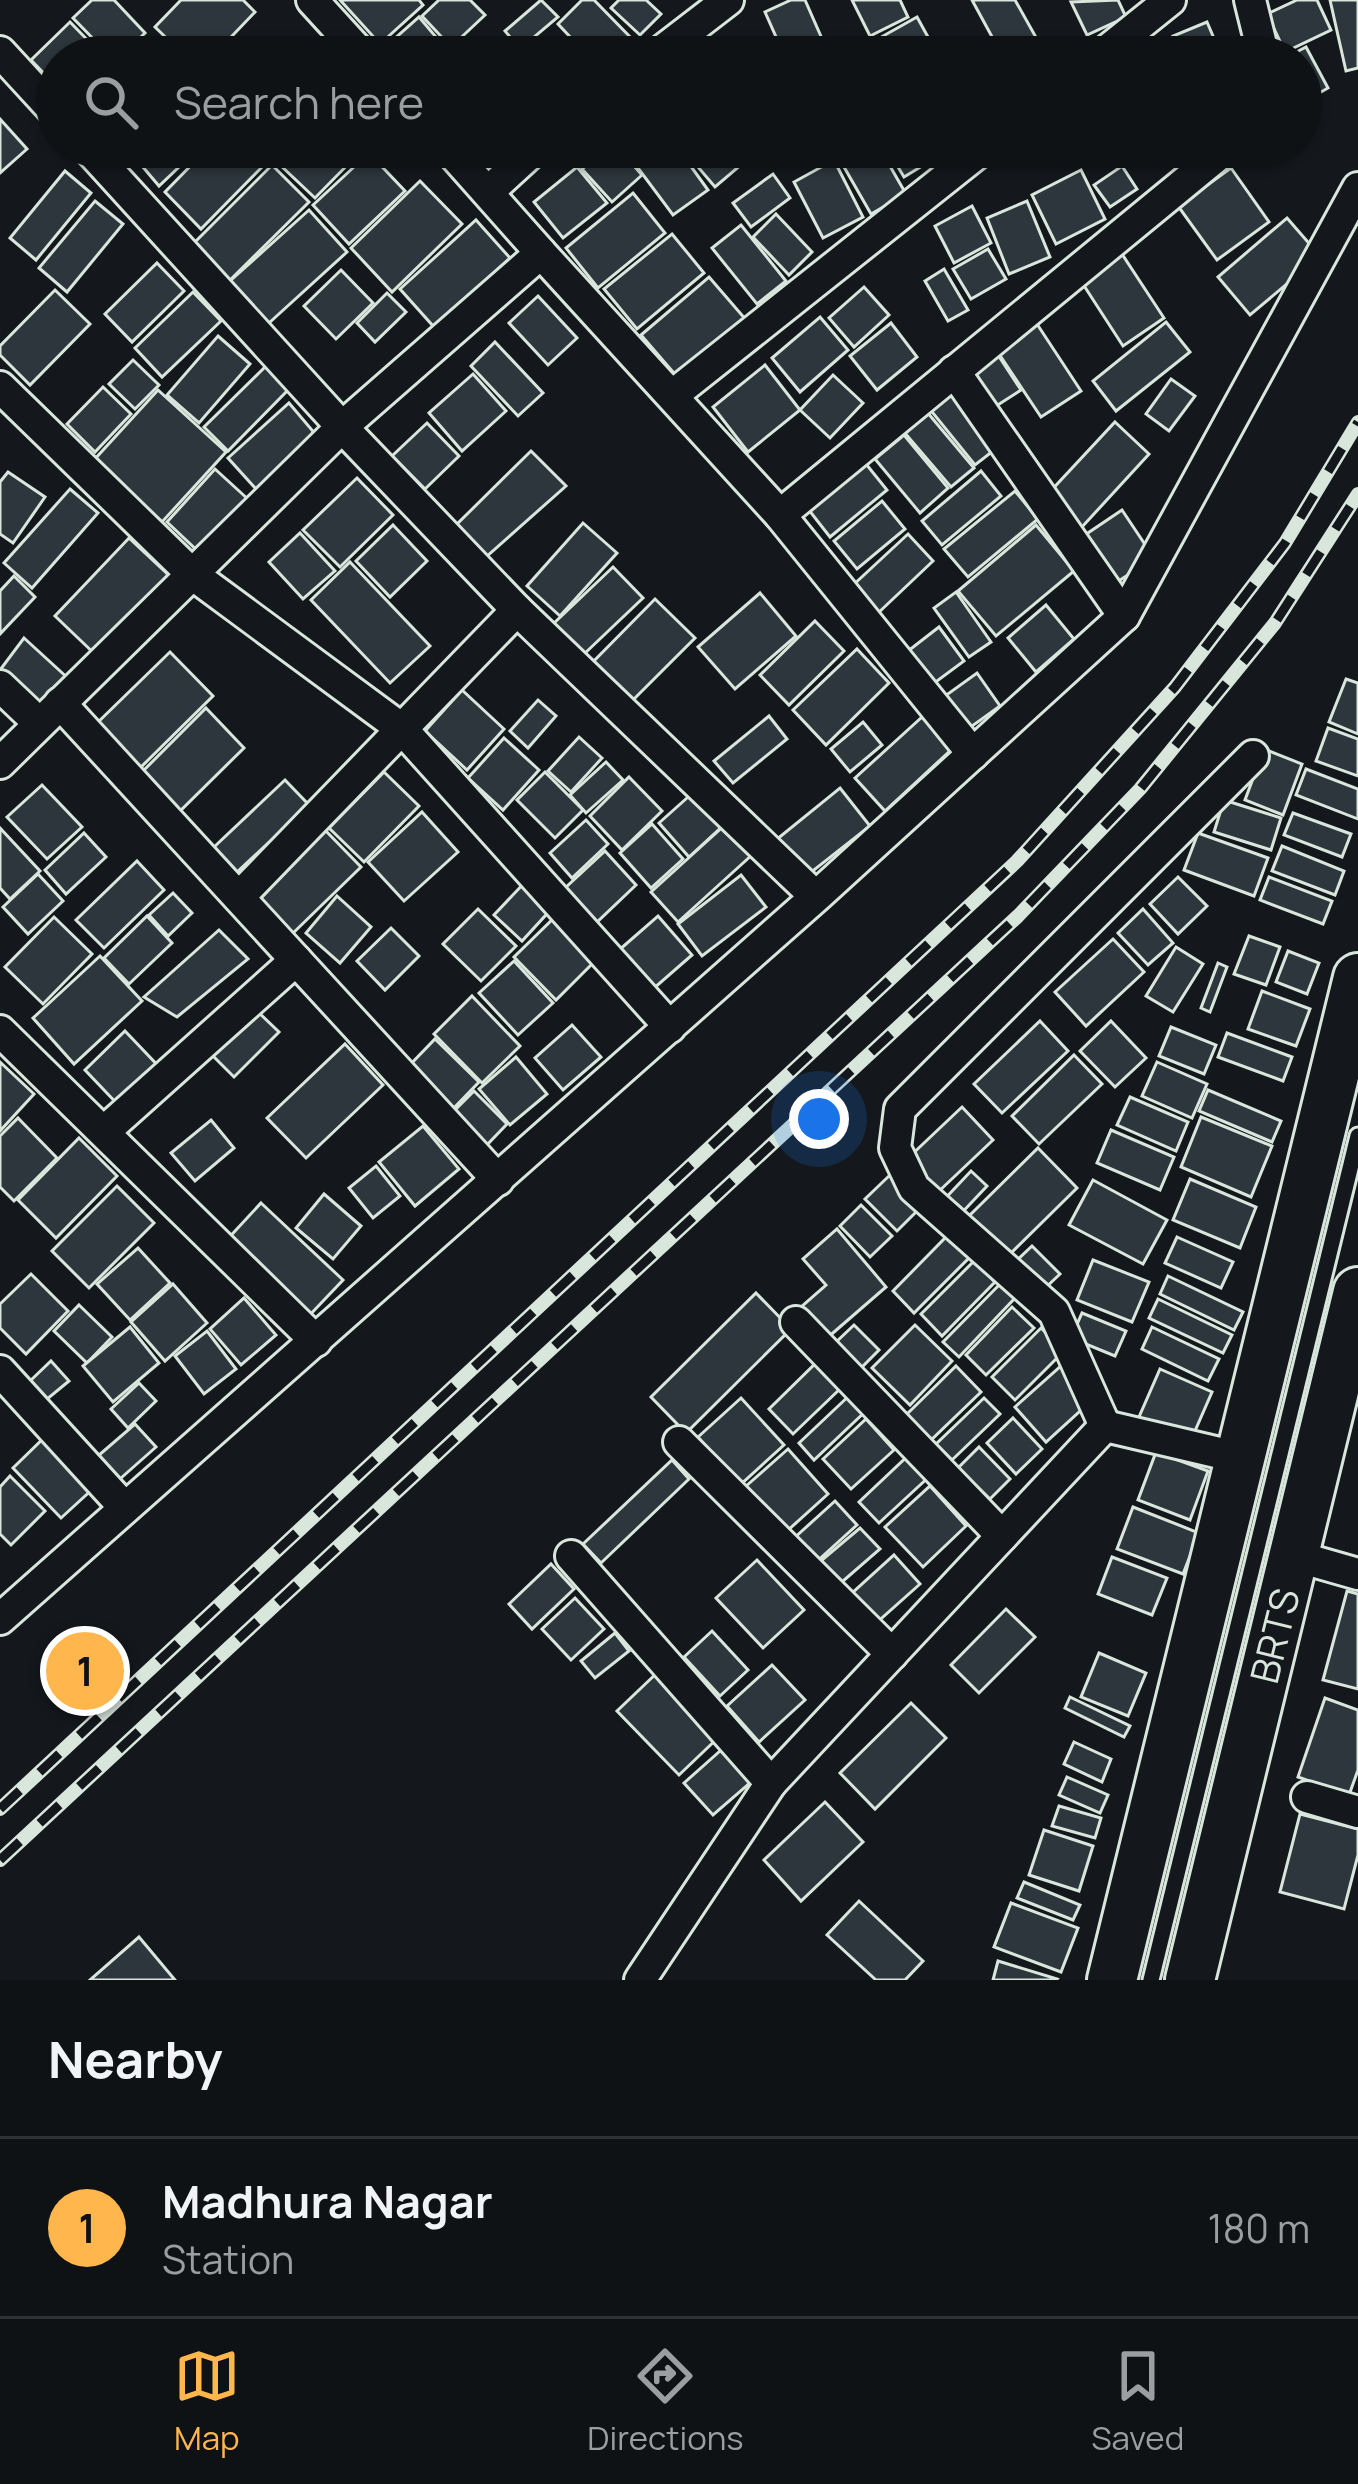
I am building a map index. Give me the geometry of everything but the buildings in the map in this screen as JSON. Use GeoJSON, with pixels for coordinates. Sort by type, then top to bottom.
{"type":"FeatureCollection","features":[{"type":"Feature","properties":{"kind":"main road"},"geometry":{"type":"LineString","coordinates":[[1112,1980],[1358,978]]}},
{"type":"Feature","properties":{"kind":"main road","name":"BRTS"},"geometry":{"type":"LineString","coordinates":[[1190,1980],[1358,1297]]}},
{"type":"Feature","properties":{"kind":"street"},"geometry":{"type":"LineString","coordinates":[[312,0],[345,36]]}},
{"type":"Feature","properties":{"kind":"street"},"geometry":{"type":"LineString","coordinates":[[681,36],[728,0]]}},
{"type":"Feature","properties":{"kind":"street"},"geometry":{"type":"LineString","coordinates":[[1125,36],[1170,0]]}},
{"type":"Feature","properties":{"kind":"street"},"geometry":{"type":"LineString","coordinates":[[1250,0],[1259,36]]}},
{"type":"Feature","properties":{"kind":"street"},"geometry":{"type":"LineString","coordinates":[[0,52],[36,91]]}},
{"type":"Feature","properties":{"kind":"street"},"geometry":{"type":"LineString","coordinates":[[106,168],[342,428],[518,610],[814,895]]}},
{"type":"Feature","properties":{"kind":"street"},"geometry":{"type":"LineString","coordinates":[[466,168],[780,515],[973,754]]}},
{"type":"Feature","properties":{"kind":"street"},"geometry":{"type":"LineString","coordinates":[[488,192],[514,168]]}},
{"type":"Feature","properties":{"kind":"street"},"geometry":{"type":"LineString","coordinates":[[673,395],[959,168]]}},
{"type":"Feature","properties":{"kind":"street"},"geometry":{"type":"LineString","coordinates":[[780,515],[1202,168]]}},
{"type":"Feature","properties":{"kind":"street"},"geometry":{"type":"LineString","coordinates":[[0,1619],[499,1180],[1124,616],[1358,188]]}},
{"type":"Feature","properties":{"kind":"street"},"geometry":{"type":"LineString","coordinates":[[0,763],[342,428],[541,253]]}},
{"type":"Feature","properties":{"kind":"street"},"geometry":{"type":"LineString","coordinates":[[954,371],[1124,616]]}},
{"type":"Feature","properties":{"kind":"street"},"geometry":{"type":"LineString","coordinates":[[0,387],[191,574],[403,729],[670,1027]]}},
{"type":"Feature","properties":{"kind":"street"},"geometry":{"type":"LineString","coordinates":[[239,897],[518,610]]}},
{"type":"Feature","properties":{"kind":"street"},"geometry":{"type":"LineString","coordinates":[[0,686],[50,713],[239,897],[499,1180]]}},
{"type":"Feature","properties":{"kind":"street"},"geometry":{"type":"LineString","coordinates":[[1105,1426],[1054,1312],[914,1188],[895,1148],[900,1109],[1252,756]]}},
{"type":"Feature","properties":{"kind":"street"},"geometry":{"type":"LineString","coordinates":[[106,1130],[296,960]]}},
{"type":"Feature","properties":{"kind":"street"},"geometry":{"type":"LineString","coordinates":[[0,1031],[316,1341]]}},
{"type":"Feature","properties":{"kind":"street"},"geometry":{"type":"LineString","coordinates":[[796,1322],[1002,1536]]}},
{"type":"Feature","properties":{"kind":"street"},"geometry":{"type":"LineString","coordinates":[[0,1371],[125,1508]]}},
{"type":"Feature","properties":{"kind":"street"},"geometry":{"type":"LineString","coordinates":[[1105,1426],[1240,1458]]}},
{"type":"Feature","properties":{"kind":"street"},"geometry":{"type":"LineString","coordinates":[[640,1980],[771,1783],[1105,1426]]}},
{"type":"Feature","properties":{"kind":"street"},"geometry":{"type":"LineString","coordinates":[[679,1442],[892,1654]]}},
{"type":"Feature","properties":{"kind":"street"},"geometry":{"type":"LineString","coordinates":[[571,1556],[771,1783]]}},
{"type":"Feature","properties":{"kind":"street"},"geometry":{"type":"LineString","coordinates":[[1295,1556],[1358,1574]]}},
{"type":"Feature","properties":{"kind":"street"},"geometry":{"type":"LineString","coordinates":[[1307,1797],[1358,1812]]}},
{"type":"Feature","properties":{"kind":"lane"},"geometry":{"type":"LineString","coordinates":[[1151,1980],[1358,1136]]}},
{"type":"Feature","properties":{"kind":"railway"},"geometry":{"type":"LineString","coordinates":[[0,1809],[1017,861],[1175,687],[1285,543],[1358,422]]}},
{"type":"Feature","properties":{"kind":"railway"},"geometry":{"type":"LineString","coordinates":[[0,1860],[1018,916],[1140,789],[1275,623],[1358,494]]}},
{"type":"Feature","properties":{"kind":"place","name":"Madhura Nagar"},"geometry":{"type":"Point","coordinates":[85,1671]}}]}
